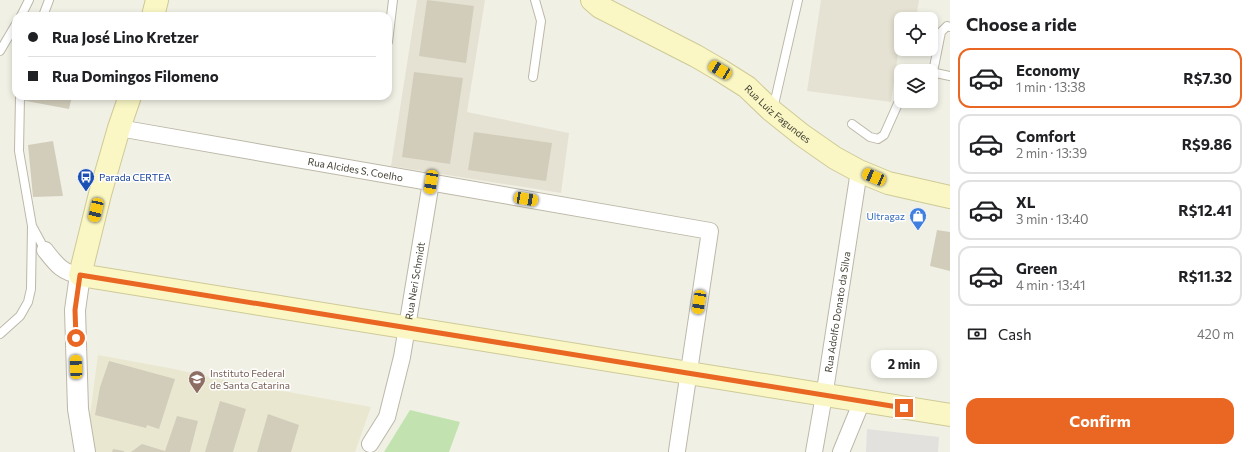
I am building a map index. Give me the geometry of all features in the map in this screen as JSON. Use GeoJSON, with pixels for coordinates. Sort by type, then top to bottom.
{"type":"FeatureCollection","features":[{"type":"Feature","properties":{"kind":"main road"},"geometry":{"type":"LineString","coordinates":[[154,12],[157,0]]}},
{"type":"Feature","properties":{"kind":"main road","name":"Rua Luiz Fagundes"},"geometry":{"type":"LineString","coordinates":[[592,0],[600,7],[696,56],[720,70],[746,88],[802,135],[828,153],[859,171],[888,183],[950,197]]}},
{"type":"Feature","properties":{"kind":"main road"},"geometry":{"type":"LineString","coordinates":[[129,100],[100,194],[80,275],[950,415]]}},
{"type":"Feature","properties":{"kind":"street","name":"Rua Alcides S. Coelho"},"geometry":{"type":"LineString","coordinates":[[119,128],[710,231],[689,373]]}},
{"type":"Feature","properties":{"kind":"street","name":"Rua Adolfo Donato da Silva"},"geometry":{"type":"LineString","coordinates":[[814,452],[859,171]]}},
{"type":"Feature","properties":{"kind":"street","name":"Rua Neri Schmidt"},"geometry":{"type":"LineString","coordinates":[[370,444],[387,417],[402,357],[431,182]]}},
{"type":"Feature","properties":{"kind":"street"},"geometry":{"type":"LineString","coordinates":[[45,250],[58,266],[71,274],[80,275],[75,310],[78,409],[85,452]]}},
{"type":"Feature","properties":{"kind":"street"},"geometry":{"type":"LineString","coordinates":[[677,451],[689,373]]}},
{"type":"Feature","properties":{"kind":"street"},"geometry":{"type":"LineString","coordinates":[[841,452],[862,401]]}},
{"type":"Feature","properties":{"kind":"lane"},"geometry":{"type":"LineString","coordinates":[[23,12],[29,0]]}},
{"type":"Feature","properties":{"kind":"lane"},"geometry":{"type":"LineString","coordinates":[[44,12],[49,0]]}},
{"type":"Feature","properties":{"kind":"lane"},"geometry":{"type":"LineString","coordinates":[[392,12],[393,0]]}},
{"type":"Feature","properties":{"kind":"lane"},"geometry":{"type":"LineString","coordinates":[[533,76],[540,21],[535,0]]}},
{"type":"Feature","properties":{"kind":"lane"},"geometry":{"type":"LineString","coordinates":[[772,111],[798,0]]}},
{"type":"Feature","properties":{"kind":"lane"},"geometry":{"type":"LineString","coordinates":[[934,64],[941,32],[947,26],[950,27]]}},
{"type":"Feature","properties":{"kind":"lane"},"geometry":{"type":"LineString","coordinates":[[0,51],[12,31]]}},
{"type":"Feature","properties":{"kind":"lane"},"geometry":{"type":"LineString","coordinates":[[938,73],[950,76]]}},
{"type":"Feature","properties":{"kind":"lane"},"geometry":{"type":"LineString","coordinates":[[0,334],[20,316],[28,302],[31,289],[32,226],[19,151],[20,100]]}},
{"type":"Feature","properties":{"kind":"lane"},"geometry":{"type":"LineString","coordinates":[[852,124],[870,137],[878,139],[884,135],[896,108]]}},
{"type":"Feature","properties":{"kind":"lane"},"geometry":{"type":"LineString","coordinates":[[32,226],[45,250]]}},
{"type":"Feature","properties":{"kind":"shaded area"},"geometry":{"type":"Polygon","coordinates":[[[417,0],[485,0],[467,112],[569,133],[561,193],[391,166],[417,0]]]}},
{"type":"Feature","properties":{"kind":"shaded area"},"geometry":{"type":"Polygon","coordinates":[[[821,0],[919,0],[917,12],[894,12],[894,56],[898,56],[897,64],[894,64],[894,82],[891,102],[807,91],[821,0]]]}},
{"type":"Feature","properties":{"kind":"shaded area","name":"Instituto Federal de Santa Catarina"},"geometry":{"type":"Polygon","coordinates":[[[98,355],[233,382],[371,407],[355,452],[95,452],[89,423],[98,355]]]}},
{"type":"Feature","properties":{"kind":"shaded area"},"geometry":{"type":"Polygon","coordinates":[[[867,429],[939,437],[938,452],[866,452],[867,429]]]}},
{"type":"Feature","properties":{"kind":"green space"},"geometry":{"type":"Polygon","coordinates":[[[410,410],[460,422],[449,452],[384,452],[410,410]]]}},
{"type":"Feature","properties":{"kind":"building"},"geometry":{"type":"Polygon","coordinates":[[[427,0],[474,6],[466,63],[419,56],[427,0]]]}},
{"type":"Feature","properties":{"kind":"building"},"geometry":{"type":"Polygon","coordinates":[[[414,72],[463,78],[450,164],[402,157],[414,72]]]}},
{"type":"Feature","properties":{"kind":"building"},"geometry":{"type":"Polygon","coordinates":[[[21,100],[71,100],[69,109],[21,100]]]}},
{"type":"Feature","properties":{"kind":"building"},"geometry":{"type":"Polygon","coordinates":[[[474,132],[552,143],[546,181],[468,170],[474,132]]]}},
{"type":"Feature","properties":{"kind":"building"},"geometry":{"type":"Polygon","coordinates":[[[53,141],[63,196],[33,197],[28,145],[53,141]]]}},
{"type":"Feature","properties":{"kind":"building"},"geometry":{"type":"Polygon","coordinates":[[[937,230],[950,232],[950,271],[930,266],[937,230]]]}},
{"type":"Feature","properties":{"kind":"building"},"geometry":{"type":"Polygon","coordinates":[[[109,361],[175,379],[159,429],[147,425],[146,428],[95,415],[100,387],[109,361]]]}},
{"type":"Feature","properties":{"kind":"building"},"geometry":{"type":"Polygon","coordinates":[[[220,401],[246,409],[233,452],[205,452],[220,401]]]}},
{"type":"Feature","properties":{"kind":"building"},"geometry":{"type":"Polygon","coordinates":[[[268,414],[299,425],[291,452],[257,452],[268,414]]]}},
{"type":"Feature","properties":{"kind":"building"},"geometry":{"type":"Polygon","coordinates":[[[177,416],[198,421],[190,452],[131,452],[142,444],[165,451],[177,416]]]}},
{"type":"Feature","properties":{"kind":"building"},"geometry":{"type":"Polygon","coordinates":[[[113,449],[124,451],[124,452],[112,452],[113,449]]]}},
{"type":"Feature","properties":{"kind":"place","name":"Parada CERTEA"},"geometry":{"type":"Point","coordinates":[86,192]}},
{"type":"Feature","properties":{"kind":"place","name":"Ultragaz"},"geometry":{"type":"Point","coordinates":[918,231]}},
{"type":"Feature","properties":{"kind":"place","name":"Instituto Federal de Santa Catarina"},"geometry":{"type":"Point","coordinates":[197,394]}},
{"type":"Feature","properties":{"kind":"route"},"geometry":{"type":"LineString","coordinates":[[76,338],[75,310],[80,275],[904,408]]}}]}
